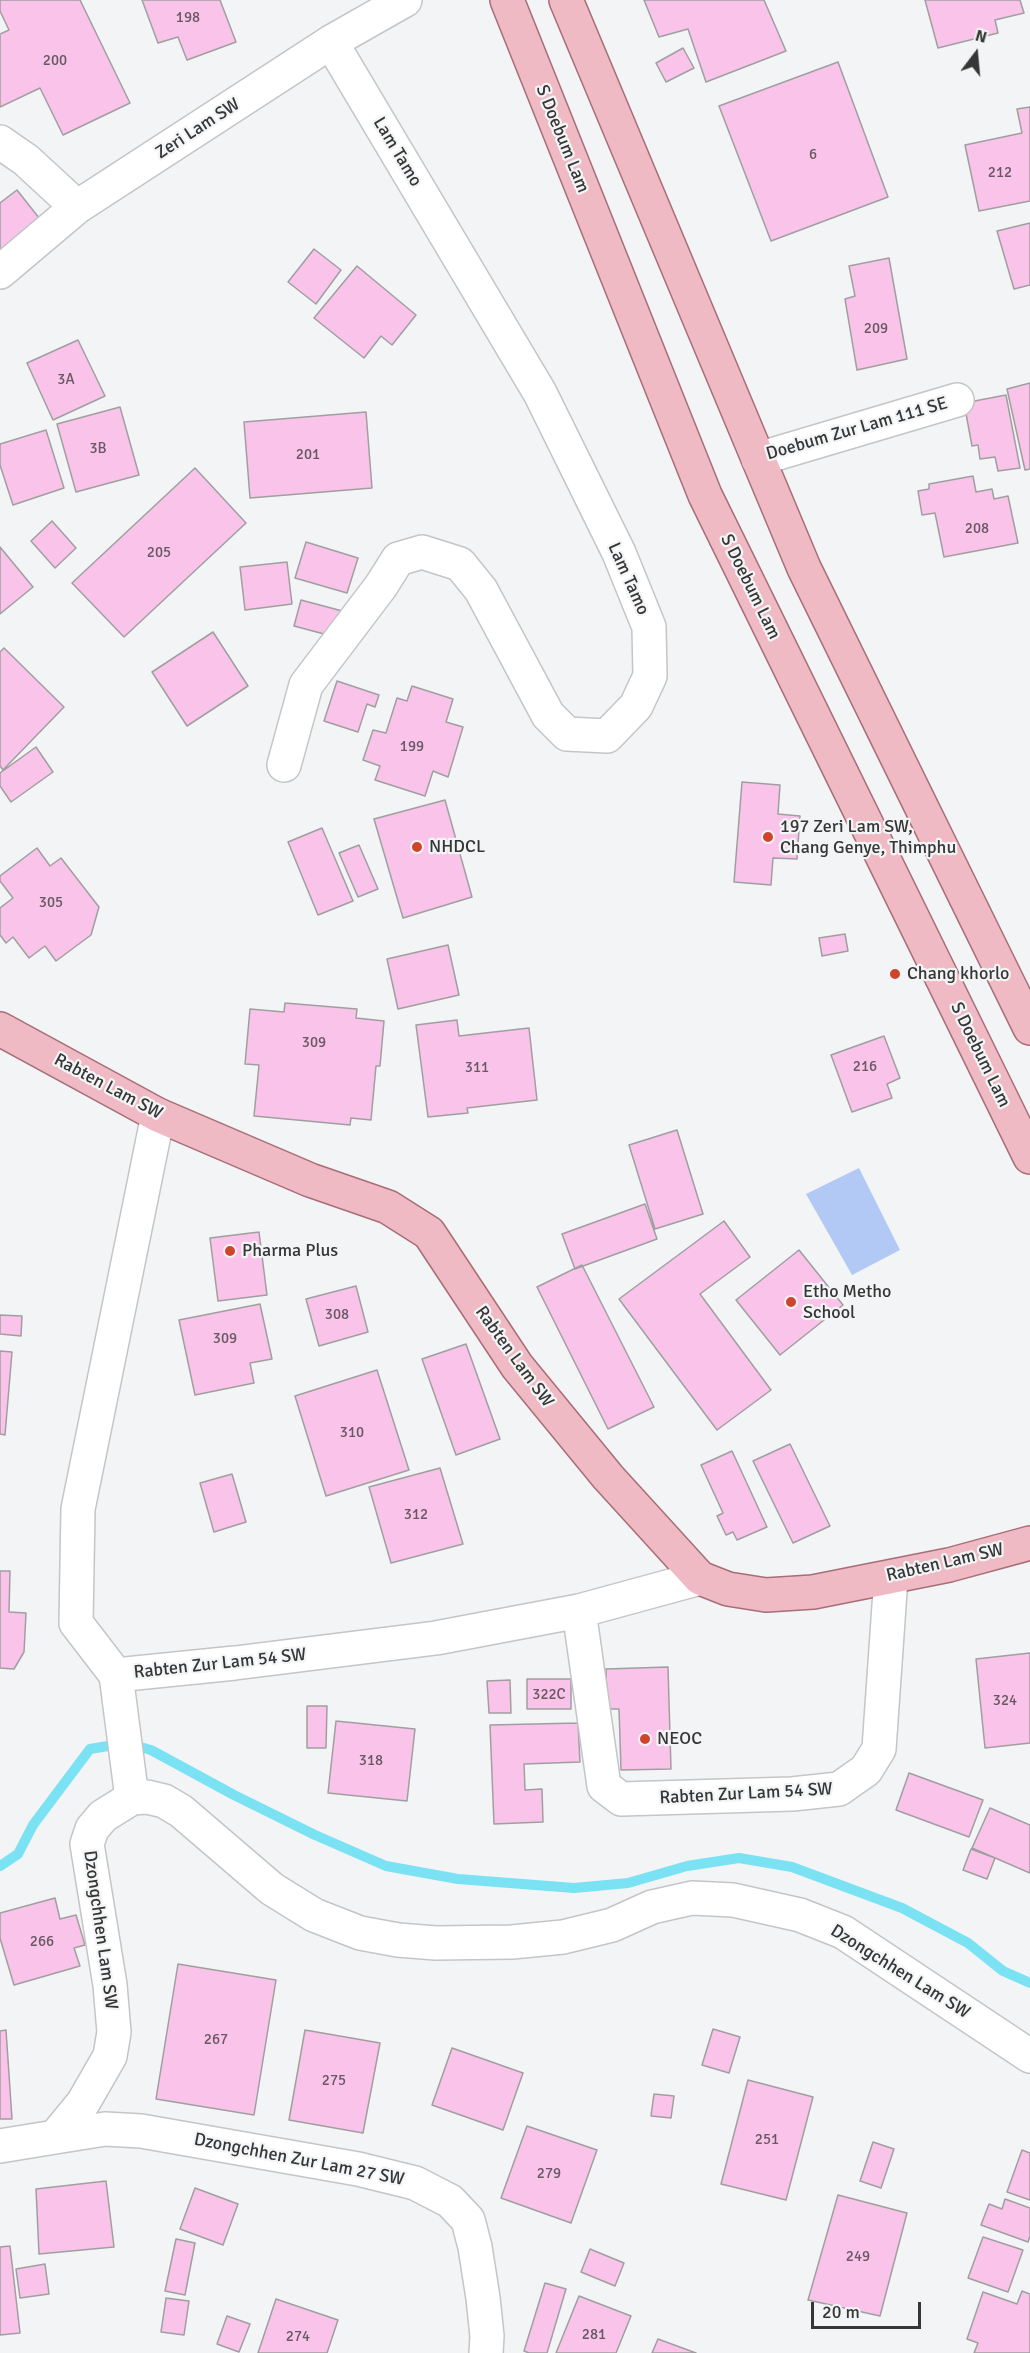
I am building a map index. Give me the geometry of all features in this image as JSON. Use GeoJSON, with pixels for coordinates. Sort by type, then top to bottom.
{"type":"FeatureCollection","features":[{"type":"Feature","properties":{"kind":"main road","name":"S Doebum Lam"},"geometry":{"type":"LineString","coordinates":[[507,0],[705,495],[1030,1157]]}},
{"type":"Feature","properties":{"kind":"main road"},"geometry":{"type":"LineString","coordinates":[[566,0],[804,568],[1030,1028]]}},
{"type":"Feature","properties":{"kind":"main road","name":"Rabten Lam SW"},"geometry":{"type":"LineString","coordinates":[[0,1029],[158,1115],[310,1180],[388,1207],[429,1233],[517,1366],[608,1477],[700,1578],[728,1589],[766,1595],[813,1592],[949,1565],[1030,1543]]}},
{"type":"Feature","properties":{"kind":"street","name":"Zeri Lam SW"},"geometry":{"type":"LineString","coordinates":[[0,272],[77,207],[332,42],[405,0]]}},
{"type":"Feature","properties":{"kind":"street","name":"Lam Tamo"},"geometry":{"type":"LineString","coordinates":[[284,765],[306,685],[381,586],[398,559],[422,552],[460,564],[481,590],[548,715],[567,734],[607,736],[636,706],[650,676],[649,627],[619,553],[540,393],[332,42]]}},
{"type":"Feature","properties":{"kind":"street"},"geometry":{"type":"LineString","coordinates":[[0,142],[26,160],[77,207]]}},
{"type":"Feature","properties":{"kind":"street","name":"Doebum Zur Lam 111 SE"},"geometry":{"type":"LineString","coordinates":[[758,459],[957,400]]}},
{"type":"Feature","properties":{"kind":"street","name":"Rabten Zur Lam 54 SW"},"geometry":{"type":"LineString","coordinates":[[158,1115],[78,1509],[76,1623],[116,1675],[436,1638],[579,1611],[700,1578]]}},
{"type":"Feature","properties":{"kind":"street","name":"Rabten Zur Lam 54 SW"},"geometry":{"type":"LineString","coordinates":[[579,1611],[604,1786],[621,1799],[771,1795],[839,1789],[866,1770],[879,1749],[891,1577]]}},
{"type":"Feature","properties":{"kind":"street"},"geometry":{"type":"LineString","coordinates":[[116,1675],[132,1798]]}},
{"type":"Feature","properties":{"kind":"street","name":"Dzongchhen Lam SW"},"geometry":{"type":"LineString","coordinates":[[55,2137],[83,2103],[110,2056],[114,2032],[110,1985],[87,1844],[92,1829],[103,1816],[132,1798],[147,1797],[164,1801],[181,1811],[272,1889],[314,1915],[360,1933],[398,1940],[447,1943],[512,1942],[562,1937],[612,1926],[652,1907],[692,1898],[733,1900],[800,1915],[843,1932],[1030,2056]]}},
{"type":"Feature","properties":{"kind":"street","name":"Dzongchhen Zur Lam 27 SW"},"geometry":{"type":"LineString","coordinates":[[55,2137],[105,2129],[141,2131],[358,2169],[416,2183],[450,2201],[468,2220],[476,2247],[483,2298],[487,2336],[486,2353]]}},
{"type":"Feature","properties":{"kind":"street"},"geometry":{"type":"LineString","coordinates":[[0,2146],[55,2137]]}},
{"type":"Feature","properties":{"kind":"shaded area"},"geometry":{"type":"Polygon","coordinates":[[[859,1168],[900,1250],[852,1275],[806,1194],[859,1168]]]}},
{"type":"Feature","properties":{"kind":"building"},"geometry":{"type":"Polygon","coordinates":[[[0,0],[80,0],[130,103],[63,135],[40,88],[0,107],[0,34],[9,30],[0,11],[0,0]]]}},
{"type":"Feature","properties":{"kind":"building"},"geometry":{"type":"Polygon","coordinates":[[[142,0],[220,0],[236,42],[187,60],[178,37],[158,43],[142,0]]]}},
{"type":"Feature","properties":{"kind":"building"},"geometry":{"type":"Polygon","coordinates":[[[644,0],[764,0],[786,51],[706,82],[688,29],[659,37],[644,0]]]}},
{"type":"Feature","properties":{"kind":"building"},"geometry":{"type":"Polygon","coordinates":[[[925,0],[1020,0],[1024,13],[995,20],[998,33],[938,48],[925,0]]]}},
{"type":"Feature","properties":{"kind":"building"},"geometry":{"type":"Polygon","coordinates":[[[683,48],[694,68],[666,82],[656,63],[683,48]]]}},
{"type":"Feature","properties":{"kind":"building"},"geometry":{"type":"Polygon","coordinates":[[[838,62],[888,197],[771,241],[719,106],[838,62]]]}},
{"type":"Feature","properties":{"kind":"building"},"geometry":{"type":"Polygon","coordinates":[[[1030,107],[1030,201],[979,211],[965,145],[1022,133],[1017,109],[1030,107]]]}},
{"type":"Feature","properties":{"kind":"building"},"geometry":{"type":"Polygon","coordinates":[[[17,190],[47,228],[0,255],[0,203],[17,190]]]}},
{"type":"Feature","properties":{"kind":"building"},"geometry":{"type":"Polygon","coordinates":[[[1030,223],[1030,285],[1014,289],[997,231],[1030,223]]]}},
{"type":"Feature","properties":{"kind":"building"},"geometry":{"type":"Polygon","coordinates":[[[314,249],[341,270],[316,304],[288,282],[314,249]]]}},
{"type":"Feature","properties":{"kind":"building"},"geometry":{"type":"Polygon","coordinates":[[[889,258],[907,359],[857,370],[845,299],[855,296],[849,266],[889,258]]]}},
{"type":"Feature","properties":{"kind":"building"},"geometry":{"type":"Polygon","coordinates":[[[357,266],[416,315],[392,345],[381,336],[364,358],[314,318],[357,266]]]}},
{"type":"Feature","properties":{"kind":"building"},"geometry":{"type":"Polygon","coordinates":[[[78,340],[105,396],[53,420],[27,363],[78,340]]]}},
{"type":"Feature","properties":{"kind":"building"},"geometry":{"type":"Polygon","coordinates":[[[1030,383],[1030,469],[1025,470],[1007,389],[1030,383]]]}},
{"type":"Feature","properties":{"kind":"building"},"geometry":{"type":"Polygon","coordinates":[[[1006,395],[1020,468],[998,471],[995,457],[980,459],[978,445],[972,446],[964,403],[1006,395]]]}},
{"type":"Feature","properties":{"kind":"building"},"geometry":{"type":"Polygon","coordinates":[[[120,407],[139,475],[76,492],[57,424],[120,407]]]}},
{"type":"Feature","properties":{"kind":"building"},"geometry":{"type":"Polygon","coordinates":[[[366,412],[372,488],[250,498],[244,422],[366,412]]]}},
{"type":"Feature","properties":{"kind":"building"},"geometry":{"type":"Polygon","coordinates":[[[46,430],[64,488],[13,505],[0,465],[0,444],[46,430]]]}},
{"type":"Feature","properties":{"kind":"building"},"geometry":{"type":"Polygon","coordinates":[[[195,468],[246,523],[124,637],[72,583],[195,468]]]}},
{"type":"Feature","properties":{"kind":"building"},"geometry":{"type":"Polygon","coordinates":[[[973,476],[976,492],[992,489],[994,499],[1008,496],[1018,543],[944,557],[935,513],[922,515],[918,491],[929,489],[929,484],[973,476]]]}},
{"type":"Feature","properties":{"kind":"building"},"geometry":{"type":"Polygon","coordinates":[[[52,521],[76,548],[55,568],[31,541],[52,521]]]}},
{"type":"Feature","properties":{"kind":"building"},"geometry":{"type":"Polygon","coordinates":[[[306,542],[358,558],[347,593],[295,578],[306,542]]]}},
{"type":"Feature","properties":{"kind":"building"},"geometry":{"type":"Polygon","coordinates":[[[0,547],[33,587],[0,614],[0,547]]]}},
{"type":"Feature","properties":{"kind":"building"},"geometry":{"type":"Polygon","coordinates":[[[287,562],[292,604],[245,610],[240,567],[287,562]]]}},
{"type":"Feature","properties":{"kind":"building"},"geometry":{"type":"Polygon","coordinates":[[[301,600],[346,612],[339,638],[294,626],[301,600]]]}},
{"type":"Feature","properties":{"kind":"building"},"geometry":{"type":"Polygon","coordinates":[[[213,632],[248,686],[187,726],[152,672],[213,632]]]}},
{"type":"Feature","properties":{"kind":"building"},"geometry":{"type":"Polygon","coordinates":[[[4,648],[64,707],[3,770],[0,766],[0,652],[4,648]]]}},
{"type":"Feature","properties":{"kind":"building"},"geometry":{"type":"Polygon","coordinates":[[[337,681],[379,695],[375,707],[367,704],[358,732],[324,721],[337,681]]]}},
{"type":"Feature","properties":{"kind":"building"},"geometry":{"type":"Polygon","coordinates":[[[412,686],[453,699],[446,722],[463,727],[448,777],[433,771],[425,796],[375,780],[380,766],[363,760],[373,730],[386,733],[397,698],[407,701],[412,686]]]}},
{"type":"Feature","properties":{"kind":"building"},"geometry":{"type":"Polygon","coordinates":[[[36,747],[53,772],[11,802],[0,786],[0,773],[36,747]]]}},
{"type":"Feature","properties":{"kind":"building","name":"197 Zeri Lam SW, Chang Genye, Thimphu"},"geometry":{"type":"Polygon","coordinates":[[[742,782],[780,785],[778,814],[800,816],[797,859],[773,858],[771,885],[734,882],[742,782]]]}},
{"type":"Feature","properties":{"kind":"building"},"geometry":{"type":"Polygon","coordinates":[[[445,800],[472,897],[403,918],[374,819],[445,800]]]}},
{"type":"Feature","properties":{"kind":"building"},"geometry":{"type":"Polygon","coordinates":[[[322,828],[353,901],[318,915],[288,842],[322,828]]]}},
{"type":"Feature","properties":{"kind":"building"},"geometry":{"type":"Polygon","coordinates":[[[359,845],[378,889],[358,897],[339,853],[359,845]]]}},
{"type":"Feature","properties":{"kind":"building"},"geometry":{"type":"Polygon","coordinates":[[[37,848],[50,866],[61,858],[99,907],[91,935],[56,961],[45,946],[29,958],[13,937],[6,943],[0,935],[0,908],[13,898],[0,881],[0,876],[37,848]]]}},
{"type":"Feature","properties":{"kind":"building"},"geometry":{"type":"Polygon","coordinates":[[[845,934],[848,951],[822,956],[819,938],[845,934]]]}},
{"type":"Feature","properties":{"kind":"building"},"geometry":{"type":"Polygon","coordinates":[[[448,945],[459,995],[398,1009],[387,959],[448,945]]]}},
{"type":"Feature","properties":{"kind":"building"},"geometry":{"type":"Polygon","coordinates":[[[285,1003],[357,1009],[356,1018],[384,1021],[380,1066],[376,1066],[371,1120],[351,1118],[350,1125],[254,1116],[259,1065],[245,1064],[250,1009],[284,1012],[285,1003]]]}},
{"type":"Feature","properties":{"kind":"building"},"geometry":{"type":"Polygon","coordinates":[[[457,1020],[459,1036],[529,1028],[537,1100],[467,1108],[468,1113],[428,1117],[416,1025],[457,1020]]]}},
{"type":"Feature","properties":{"kind":"building"},"geometry":{"type":"Polygon","coordinates":[[[884,1036],[900,1078],[887,1084],[892,1098],[852,1112],[831,1055],[884,1036]]]}},
{"type":"Feature","properties":{"kind":"building"},"geometry":{"type":"Polygon","coordinates":[[[677,1130],[703,1214],[655,1229],[629,1145],[677,1130]]]}},
{"type":"Feature","properties":{"kind":"building"},"geometry":{"type":"Polygon","coordinates":[[[645,1204],[657,1239],[575,1269],[562,1234],[645,1204]]]}},
{"type":"Feature","properties":{"kind":"building"},"geometry":{"type":"Polygon","coordinates":[[[724,1221],[750,1257],[700,1294],[771,1390],[717,1430],[619,1299],[724,1221]]]}},
{"type":"Feature","properties":{"kind":"building"},"geometry":{"type":"Polygon","coordinates":[[[259,1232],[267,1295],[218,1301],[210,1238],[259,1232]]]}},
{"type":"Feature","properties":{"kind":"building"},"geometry":{"type":"Polygon","coordinates":[[[799,1250],[843,1305],[780,1355],[736,1300],[799,1250]]]}},
{"type":"Feature","properties":{"kind":"building"},"geometry":{"type":"Polygon","coordinates":[[[582,1265],[654,1407],[608,1429],[537,1287],[582,1265]]]}},
{"type":"Feature","properties":{"kind":"building"},"geometry":{"type":"Polygon","coordinates":[[[356,1286],[368,1332],[319,1346],[306,1299],[356,1286]]]}},
{"type":"Feature","properties":{"kind":"building"},"geometry":{"type":"Polygon","coordinates":[[[260,1304],[272,1359],[250,1363],[254,1383],[195,1395],[179,1320],[260,1304]]]}},
{"type":"Feature","properties":{"kind":"building"},"geometry":{"type":"Polygon","coordinates":[[[0,1315],[22,1316],[21,1336],[0,1334],[0,1315]]]}},
{"type":"Feature","properties":{"kind":"building"},"geometry":{"type":"Polygon","coordinates":[[[466,1344],[500,1439],[456,1455],[422,1359],[466,1344]]]}},
{"type":"Feature","properties":{"kind":"building"},"geometry":{"type":"Polygon","coordinates":[[[0,1351],[12,1352],[5,1435],[0,1434],[0,1351]]]}},
{"type":"Feature","properties":{"kind":"building"},"geometry":{"type":"Polygon","coordinates":[[[377,1370],[409,1470],[326,1496],[295,1396],[377,1370]]]}},
{"type":"Feature","properties":{"kind":"building"},"geometry":{"type":"Polygon","coordinates":[[[790,1444],[830,1526],[793,1543],[753,1461],[790,1444]]]}},
{"type":"Feature","properties":{"kind":"building"},"geometry":{"type":"Polygon","coordinates":[[[732,1451],[767,1527],[737,1540],[733,1532],[726,1535],[717,1516],[723,1513],[701,1465],[732,1451]]]}},
{"type":"Feature","properties":{"kind":"building"},"geometry":{"type":"Polygon","coordinates":[[[440,1468],[463,1544],[391,1563],[369,1487],[440,1468]]]}},
{"type":"Feature","properties":{"kind":"building"},"geometry":{"type":"Polygon","coordinates":[[[232,1474],[246,1522],[214,1532],[200,1483],[232,1474]]]}},
{"type":"Feature","properties":{"kind":"building"},"geometry":{"type":"Polygon","coordinates":[[[0,1571],[10,1571],[9,1612],[26,1613],[24,1652],[14,1669],[0,1668],[0,1571]]]}},
{"type":"Feature","properties":{"kind":"building"},"geometry":{"type":"Polygon","coordinates":[[[1030,1653],[1030,1743],[985,1748],[976,1659],[1030,1653]]]}},
{"type":"Feature","properties":{"kind":"building","name":"NEOC"},"geometry":{"type":"Polygon","coordinates":[[[668,1667],[671,1769],[621,1770],[619,1709],[607,1709],[606,1669],[668,1667]]]}},
{"type":"Feature","properties":{"kind":"building"},"geometry":{"type":"Polygon","coordinates":[[[527,1679],[571,1679],[571,1709],[527,1709],[527,1679]]]}},
{"type":"Feature","properties":{"kind":"building"},"geometry":{"type":"Polygon","coordinates":[[[510,1680],[511,1713],[489,1713],[487,1681],[510,1680]]]}},
{"type":"Feature","properties":{"kind":"building"},"geometry":{"type":"Polygon","coordinates":[[[307,1706],[327,1706],[326,1748],[307,1748],[307,1706]]]}},
{"type":"Feature","properties":{"kind":"building"},"geometry":{"type":"Polygon","coordinates":[[[336,1721],[415,1729],[407,1801],[328,1793],[336,1721]]]}},
{"type":"Feature","properties":{"kind":"building"},"geometry":{"type":"Polygon","coordinates":[[[578,1723],[580,1762],[524,1764],[525,1790],[542,1789],[543,1822],[494,1824],[490,1725],[578,1723]]]}},
{"type":"Feature","properties":{"kind":"building"},"geometry":{"type":"Polygon","coordinates":[[[909,1773],[983,1800],[969,1837],[896,1810],[909,1773]]]}},
{"type":"Feature","properties":{"kind":"building"},"geometry":{"type":"Polygon","coordinates":[[[990,1808],[1030,1825],[1030,1873],[972,1848],[990,1808]]]}},
{"type":"Feature","properties":{"kind":"building"},"geometry":{"type":"Polygon","coordinates":[[[971,1849],[995,1858],[987,1879],[963,1870],[971,1849]]]}},
{"type":"Feature","properties":{"kind":"building"},"geometry":{"type":"Polygon","coordinates":[[[55,1898],[60,1919],[76,1915],[85,1945],[74,1948],[80,1966],[14,1985],[0,1938],[0,1913],[55,1898]]]}},
{"type":"Feature","properties":{"kind":"building"},"geometry":{"type":"Polygon","coordinates":[[[178,1964],[276,1980],[254,2115],[156,2099],[178,1964]]]}},
{"type":"Feature","properties":{"kind":"building"},"geometry":{"type":"Polygon","coordinates":[[[713,2029],[740,2037],[729,2073],[702,2065],[713,2029]]]}},
{"type":"Feature","properties":{"kind":"building"},"geometry":{"type":"Polygon","coordinates":[[[6,2030],[12,2119],[0,2119],[0,2031],[6,2030]]]}},
{"type":"Feature","properties":{"kind":"building"},"geometry":{"type":"Polygon","coordinates":[[[305,2030],[380,2043],[363,2133],[289,2120],[305,2030]]]}},
{"type":"Feature","properties":{"kind":"building"},"geometry":{"type":"Polygon","coordinates":[[[452,2048],[523,2073],[503,2130],[432,2105],[452,2048]]]}},
{"type":"Feature","properties":{"kind":"building"},"geometry":{"type":"Polygon","coordinates":[[[748,2080],[813,2097],[786,2200],[721,2184],[748,2080]]]}},
{"type":"Feature","properties":{"kind":"building"},"geometry":{"type":"Polygon","coordinates":[[[654,2094],[674,2096],[671,2118],[651,2116],[654,2094]]]}},
{"type":"Feature","properties":{"kind":"building"},"geometry":{"type":"Polygon","coordinates":[[[527,2126],[597,2150],[571,2223],[501,2198],[527,2126]]]}},
{"type":"Feature","properties":{"kind":"building"},"geometry":{"type":"Polygon","coordinates":[[[873,2142],[894,2149],[881,2188],[860,2181],[873,2142]]]}},
{"type":"Feature","properties":{"kind":"building"},"geometry":{"type":"Polygon","coordinates":[[[1022,2150],[1030,2153],[1030,2200],[1007,2192],[1022,2150]]]}},
{"type":"Feature","properties":{"kind":"building"},"geometry":{"type":"Polygon","coordinates":[[[106,2181],[114,2247],[39,2254],[36,2189],[106,2181]]]}},
{"type":"Feature","properties":{"kind":"building"},"geometry":{"type":"Polygon","coordinates":[[[195,2188],[238,2204],[223,2245],[180,2229],[195,2188]]]}},
{"type":"Feature","properties":{"kind":"building"},"geometry":{"type":"Polygon","coordinates":[[[838,2195],[907,2213],[880,2316],[808,2300],[838,2195]]]}},
{"type":"Feature","properties":{"kind":"building"},"geometry":{"type":"Polygon","coordinates":[[[1005,2199],[1030,2208],[1028,2242],[981,2225],[989,2204],[1002,2209],[1005,2199]]]}},
{"type":"Feature","properties":{"kind":"building"},"geometry":{"type":"Polygon","coordinates":[[[983,2237],[1023,2250],[1008,2292],[968,2278],[983,2237]]]}},
{"type":"Feature","properties":{"kind":"building"},"geometry":{"type":"Polygon","coordinates":[[[176,2239],[195,2243],[185,2295],[165,2291],[176,2239]]]}},
{"type":"Feature","properties":{"kind":"building"},"geometry":{"type":"Polygon","coordinates":[[[10,2246],[20,2333],[0,2335],[0,2247],[10,2246]]]}},
{"type":"Feature","properties":{"kind":"building"},"geometry":{"type":"Polygon","coordinates":[[[590,2249],[624,2263],[615,2286],[581,2272],[590,2249]]]}},
{"type":"Feature","properties":{"kind":"building"},"geometry":{"type":"Polygon","coordinates":[[[45,2264],[49,2294],[20,2298],[16,2269],[45,2264]]]}},
{"type":"Feature","properties":{"kind":"building"},"geometry":{"type":"Polygon","coordinates":[[[545,2283],[566,2289],[547,2353],[529,2353],[524,2351],[545,2283]]]}},
{"type":"Feature","properties":{"kind":"building"},"geometry":{"type":"Polygon","coordinates":[[[1022,2291],[1030,2294],[1030,2353],[974,2353],[978,2343],[967,2339],[983,2292],[1017,2304],[1022,2291]]]}},
{"type":"Feature","properties":{"kind":"building"},"geometry":{"type":"Polygon","coordinates":[[[579,2296],[631,2316],[616,2353],[556,2353],[579,2296]]]}},
{"type":"Feature","properties":{"kind":"building"},"geometry":{"type":"Polygon","coordinates":[[[166,2298],[189,2301],[184,2335],[161,2332],[166,2298]]]}},
{"type":"Feature","properties":{"kind":"building"},"geometry":{"type":"Polygon","coordinates":[[[276,2299],[338,2320],[327,2353],[258,2353],[276,2299]]]}},
{"type":"Feature","properties":{"kind":"building"},"geometry":{"type":"Polygon","coordinates":[[[227,2316],[250,2324],[239,2352],[217,2344],[227,2316]]]}},
{"type":"Feature","properties":{"kind":"building"},"geometry":{"type":"Polygon","coordinates":[[[658,2339],[696,2353],[652,2353],[658,2339]]]}},
{"type":"Feature","properties":{"kind":"waterway"},"geometry":{"type":"LineString","coordinates":[[0,1866],[18,1854],[33,1825],[90,1749],[126,1743],[151,1750],[315,1835],[386,1866],[458,1879],[574,1888],[628,1883],[687,1866],[739,1858],[792,1867],[902,1908],[968,1943],[1003,1971],[1030,1983]]}},
{"type":"Feature","properties":{"kind":"place","name":"197 Zeri Lam SW, Chang Genye, Thimphu"},"geometry":{"type":"Point","coordinates":[768,837]}},
{"type":"Feature","properties":{"kind":"place","name":"NHDCL"},"geometry":{"type":"Point","coordinates":[417,847]}},
{"type":"Feature","properties":{"kind":"place","name":"Chang khorlo"},"geometry":{"type":"Point","coordinates":[895,974]}},
{"type":"Feature","properties":{"kind":"place","name":"Pharma Plus"},"geometry":{"type":"Point","coordinates":[230,1251]}},
{"type":"Feature","properties":{"kind":"place","name":"Etho Metho School"},"geometry":{"type":"Point","coordinates":[791,1302]}},
{"type":"Feature","properties":{"kind":"place","name":"NEOC"},"geometry":{"type":"Point","coordinates":[645,1739]}}]}
